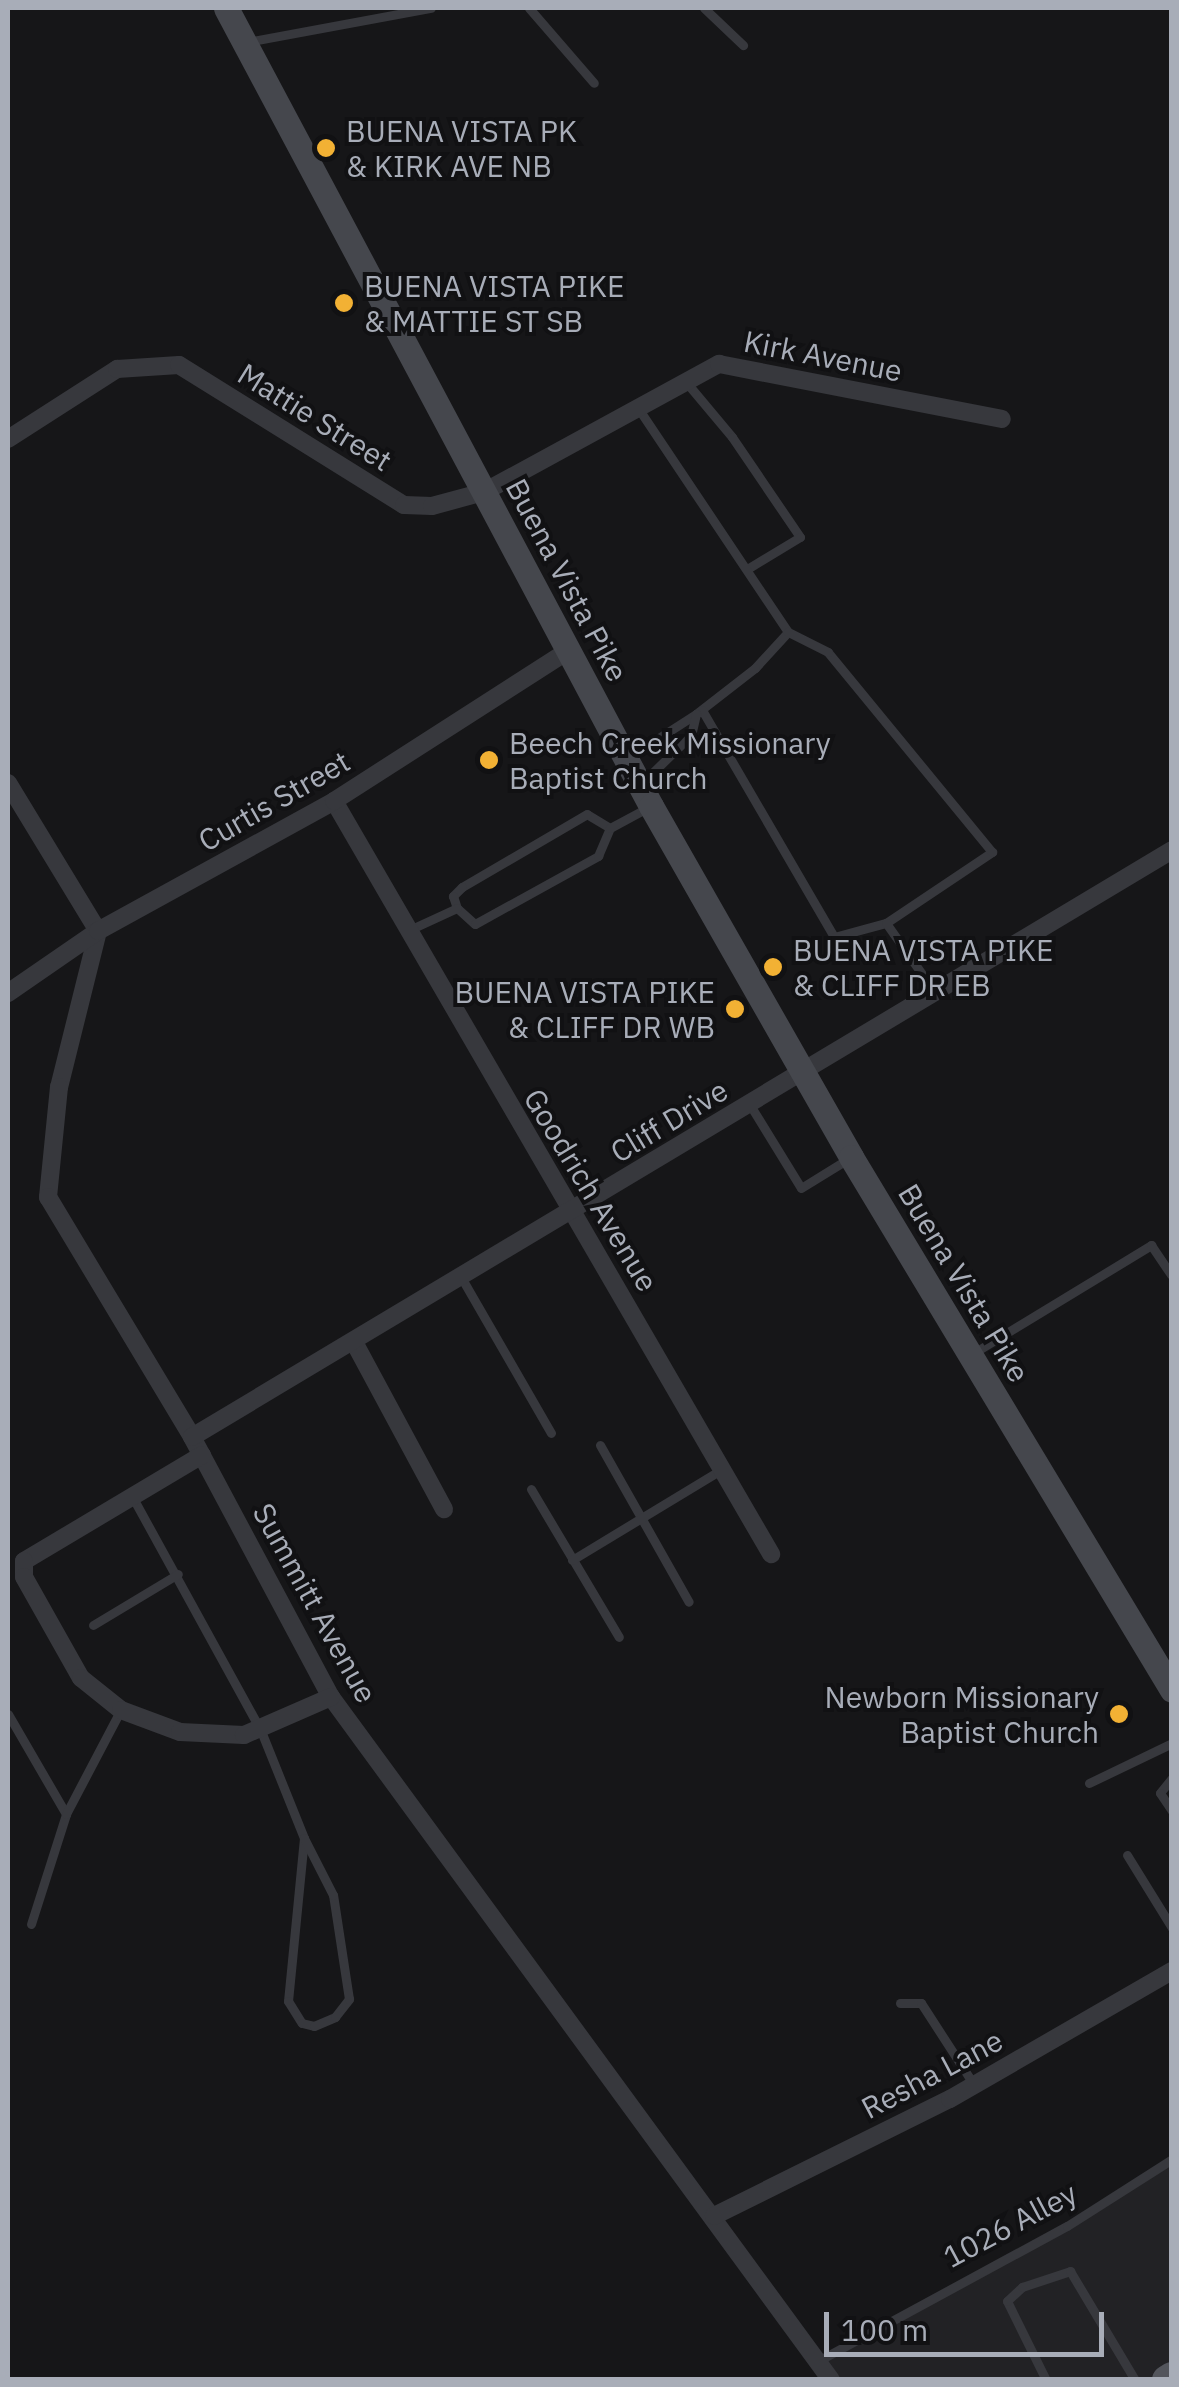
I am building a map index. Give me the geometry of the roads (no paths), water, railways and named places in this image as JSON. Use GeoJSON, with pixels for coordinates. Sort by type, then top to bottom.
{"type":"FeatureCollection","features":[{"type":"Feature","properties":{"kind":"main road","name":"Buena Vista Pike"},"geometry":{"type":"LineString","coordinates":[[226,8],[626,760],[851,1158],[1169,1681]]}},
{"type":"Feature","properties":{"kind":"street","name":"Kirk Avenue"},"geometry":{"type":"LineString","coordinates":[[484,492],[719,364],[1002,419]]}},
{"type":"Feature","properties":{"kind":"street","name":"Mattie Street"},"geometry":{"type":"LineString","coordinates":[[8,438],[117,369],[179,365],[404,505],[432,506],[484,492]]}},
{"type":"Feature","properties":{"kind":"street","name":"Curtis Street"},"geometry":{"type":"LineString","coordinates":[[8,993],[98,931],[334,802],[566,652]]}},
{"type":"Feature","properties":{"kind":"street"},"geometry":{"type":"LineString","coordinates":[[8,784],[98,931]]}},
{"type":"Feature","properties":{"kind":"street","name":"Goodrich Avenue"},"geometry":{"type":"LineString","coordinates":[[334,802],[404,933],[572,1211],[771,1554]]}},
{"type":"Feature","properties":{"kind":"street","name":"Cliff Drive"},"geometry":{"type":"LineString","coordinates":[[192,1437],[937,996],[1172,850]]}},
{"type":"Feature","properties":{"kind":"street","name":"Summitt Avenue"},"geometry":{"type":"LineString","coordinates":[[98,931],[59,1086],[48,1197],[192,1437],[330,1697],[831,2380]]}},
{"type":"Feature","properties":{"kind":"street"},"geometry":{"type":"LineString","coordinates":[[354,1342],[444,1509]]}},
{"type":"Feature","properties":{"kind":"street"},"geometry":{"type":"LineString","coordinates":[[202,1455],[133,1498],[16,1560],[24,1577],[81,1678],[120,1710],[180,1732],[261,1731],[330,1697]]}},
{"type":"Feature","properties":{"kind":"street","name":"Resha Lane"},"geometry":{"type":"LineString","coordinates":[[714,2216],[974,2084],[1172,1971]]}},
{"type":"Feature","properties":{"kind":"lane"},"geometry":{"type":"LineString","coordinates":[[244,42],[431,8]]}},
{"type":"Feature","properties":{"kind":"lane"},"geometry":{"type":"LineString","coordinates":[[529,8],[594,84]]}},
{"type":"Feature","properties":{"kind":"lane"},"geometry":{"type":"LineString","coordinates":[[704,8],[743,45]]}},
{"type":"Feature","properties":{"kind":"lane"},"geometry":{"type":"LineString","coordinates":[[686,382],[732,436],[800,537],[747,569]]}},
{"type":"Feature","properties":{"kind":"lane"},"geometry":{"type":"LineString","coordinates":[[638,408],[788,632],[828,652],[992,852],[886,923],[834,937],[699,712]]}},
{"type":"Feature","properties":{"kind":"lane"},"geometry":{"type":"LineString","coordinates":[[626,760],[756,668],[788,632]]}},
{"type":"Feature","properties":{"kind":"lane"},"geometry":{"type":"LineString","coordinates":[[610,828],[587,814],[462,887],[453,896],[457,908],[475,924],[598,856],[610,828],[646,795],[691,735],[699,712]]}},
{"type":"Feature","properties":{"kind":"lane"},"geometry":{"type":"LineString","coordinates":[[404,933],[457,908]]}},
{"type":"Feature","properties":{"kind":"lane"},"geometry":{"type":"LineString","coordinates":[[886,923],[937,996]]}},
{"type":"Feature","properties":{"kind":"lane"},"geometry":{"type":"LineString","coordinates":[[750,1105],[801,1188],[851,1158]]}},
{"type":"Feature","properties":{"kind":"lane"},"geometry":{"type":"LineString","coordinates":[[970,1356],[1151,1245],[1170,1275]]}},
{"type":"Feature","properties":{"kind":"lane"},"geometry":{"type":"LineString","coordinates":[[461,1277],[551,1433]]}},
{"type":"Feature","properties":{"kind":"lane"},"geometry":{"type":"LineString","coordinates":[[600,1445],[689,1602]]}},
{"type":"Feature","properties":{"kind":"lane"},"geometry":{"type":"LineString","coordinates":[[572,1560],[722,1469]]}},
{"type":"Feature","properties":{"kind":"lane"},"geometry":{"type":"LineString","coordinates":[[531,1489],[619,1637]]}},
{"type":"Feature","properties":{"kind":"lane"},"geometry":{"type":"LineString","coordinates":[[133,1498],[261,1731],[304,1838],[333,1895],[349,1998],[334,2017],[314,2026],[302,2023],[288,2001],[304,1838]]}},
{"type":"Feature","properties":{"kind":"lane"},"geometry":{"type":"LineString","coordinates":[[93,1625],[178,1574]]}},
{"type":"Feature","properties":{"kind":"lane"},"geometry":{"type":"LineString","coordinates":[[31,1924],[66,1814],[120,1710]]}},
{"type":"Feature","properties":{"kind":"lane"},"geometry":{"type":"LineString","coordinates":[[8,1714],[66,1814]]}},
{"type":"Feature","properties":{"kind":"lane"},"geometry":{"type":"LineString","coordinates":[[1089,1783],[1172,1743]]}},
{"type":"Feature","properties":{"kind":"lane"},"geometry":{"type":"LineString","coordinates":[[1172,1778],[1160,1793],[1172,1811]]}},
{"type":"Feature","properties":{"kind":"lane"},"geometry":{"type":"LineString","coordinates":[[1127,1855],[1172,1928]]}},
{"type":"Feature","properties":{"kind":"lane"},"geometry":{"type":"LineString","coordinates":[[900,2003],[922,2003],[974,2084]]}},
{"type":"Feature","properties":{"kind":"lane","name":"1026 Alley"},"geometry":{"type":"LineString","coordinates":[[818,2362],[1067,2226],[1172,2159]]}},
{"type":"Feature","properties":{"kind":"lane"},"geometry":{"type":"LineString","coordinates":[[1046,2380],[1007,2302],[1022,2286],[1070,2271],[1135,2380]]}},
{"type":"Feature","properties":{"kind":"place","name":"BUENA VISTA PK & KIRK AVE NB"},"geometry":{"type":"Point","coordinates":[326,148]}},
{"type":"Feature","properties":{"kind":"place","name":"BUENA VISTA PIKE & MATTIE ST SB"},"geometry":{"type":"Point","coordinates":[344,303]}},
{"type":"Feature","properties":{"kind":"place","name":"Beech Creek Missionary Baptist Church"},"geometry":{"type":"Point","coordinates":[489,760]}},
{"type":"Feature","properties":{"kind":"place","name":"BUENA VISTA PIKE & CLIFF DR EB"},"geometry":{"type":"Point","coordinates":[773,967]}},
{"type":"Feature","properties":{"kind":"place","name":"BUENA VISTA PIKE & CLIFF DR WB"},"geometry":{"type":"Point","coordinates":[735,1009]}},
{"type":"Feature","properties":{"kind":"place","name":"Newborn Missionary Baptist Church"},"geometry":{"type":"Point","coordinates":[1119,1714]}}]}
